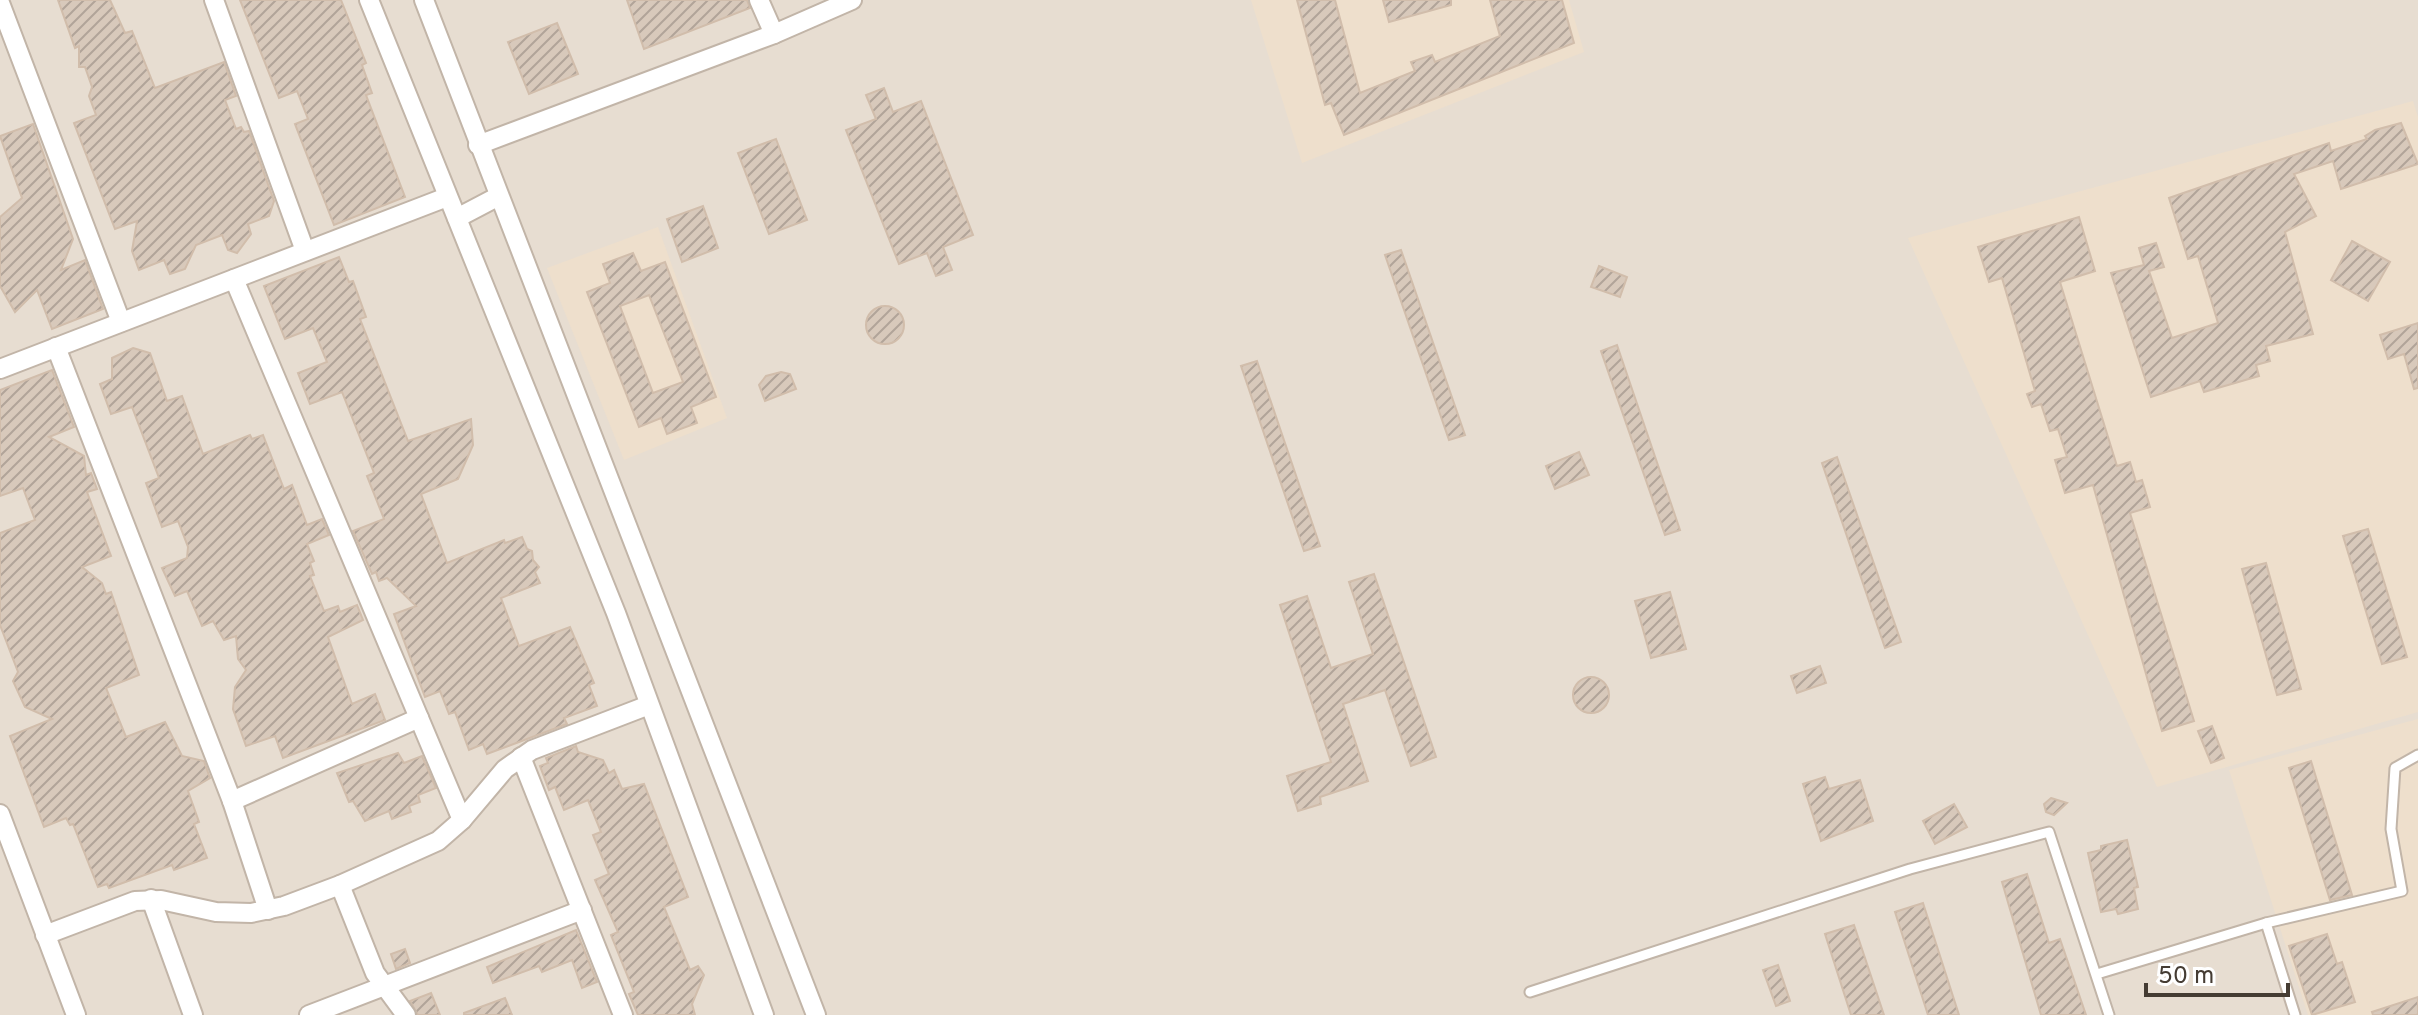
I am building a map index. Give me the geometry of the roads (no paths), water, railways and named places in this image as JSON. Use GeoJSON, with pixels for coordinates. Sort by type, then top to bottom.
{"type":"FeatureCollection","features":[{"type":"Feature","properties":{"kind":"street"},"geometry":{"type":"LineString","coordinates":[[214,0],[305,251]]}},
{"type":"Feature","properties":{"kind":"street"},"geometry":{"type":"LineString","coordinates":[[369,0],[616,613],[764,1015]]}},
{"type":"Feature","properties":{"kind":"street"},"geometry":{"type":"LineString","coordinates":[[446,0],[425,4],[497,197],[816,1015]]}},
{"type":"Feature","properties":{"kind":"street"},"geometry":{"type":"LineString","coordinates":[[759,0],[774,34]]}},
{"type":"Feature","properties":{"kind":"street"},"geometry":{"type":"LineString","coordinates":[[478,145],[774,34],[852,0]]}},
{"type":"Feature","properties":{"kind":"street"},"geometry":{"type":"LineString","coordinates":[[0,3],[121,322]]}},
{"type":"Feature","properties":{"kind":"street"},"geometry":{"type":"LineString","coordinates":[[0,369],[447,197]]}},
{"type":"Feature","properties":{"kind":"street"},"geometry":{"type":"LineString","coordinates":[[457,218],[497,197]]}},
{"type":"Feature","properties":{"kind":"street"},"geometry":{"type":"LineString","coordinates":[[234,279],[462,820]]}},
{"type":"Feature","properties":{"kind":"street"},"geometry":{"type":"LineString","coordinates":[[56,347],[232,801],[268,910]]}},
{"type":"Feature","properties":{"kind":"street"},"geometry":{"type":"LineString","coordinates":[[45,935],[120,905],[151,899],[225,913],[268,910],[340,885],[424,849],[462,820],[505,769],[521,757],[649,705]]}},
{"type":"Feature","properties":{"kind":"street"},"geometry":{"type":"LineString","coordinates":[[232,801],[419,718]]}},
{"type":"Feature","properties":{"kind":"street"},"geometry":{"type":"LineString","coordinates":[[521,757],[623,1015]]}},
{"type":"Feature","properties":{"kind":"street"},"geometry":{"type":"LineString","coordinates":[[0,814],[76,1015]]}},
{"type":"Feature","properties":{"kind":"street"},"geometry":{"type":"LineString","coordinates":[[340,885],[369,960],[406,1015]]}},
{"type":"Feature","properties":{"kind":"street"},"geometry":{"type":"LineString","coordinates":[[151,899],[193,1015]]}},
{"type":"Feature","properties":{"kind":"street"},"geometry":{"type":"LineString","coordinates":[[309,1015],[582,910]]}},
{"type":"Feature","properties":{"kind":"lane"},"geometry":{"type":"LineString","coordinates":[[2097,974],[2266,923],[2402,891],[2391,829],[2395,768],[2418,755]]}},
{"type":"Feature","properties":{"kind":"lane"},"geometry":{"type":"LineString","coordinates":[[1530,992],[1910,869],[2049,832],[2109,1015]]}},
{"type":"Feature","properties":{"kind":"lane"},"geometry":{"type":"LineString","coordinates":[[2266,923],[2295,1015]]}}]}
